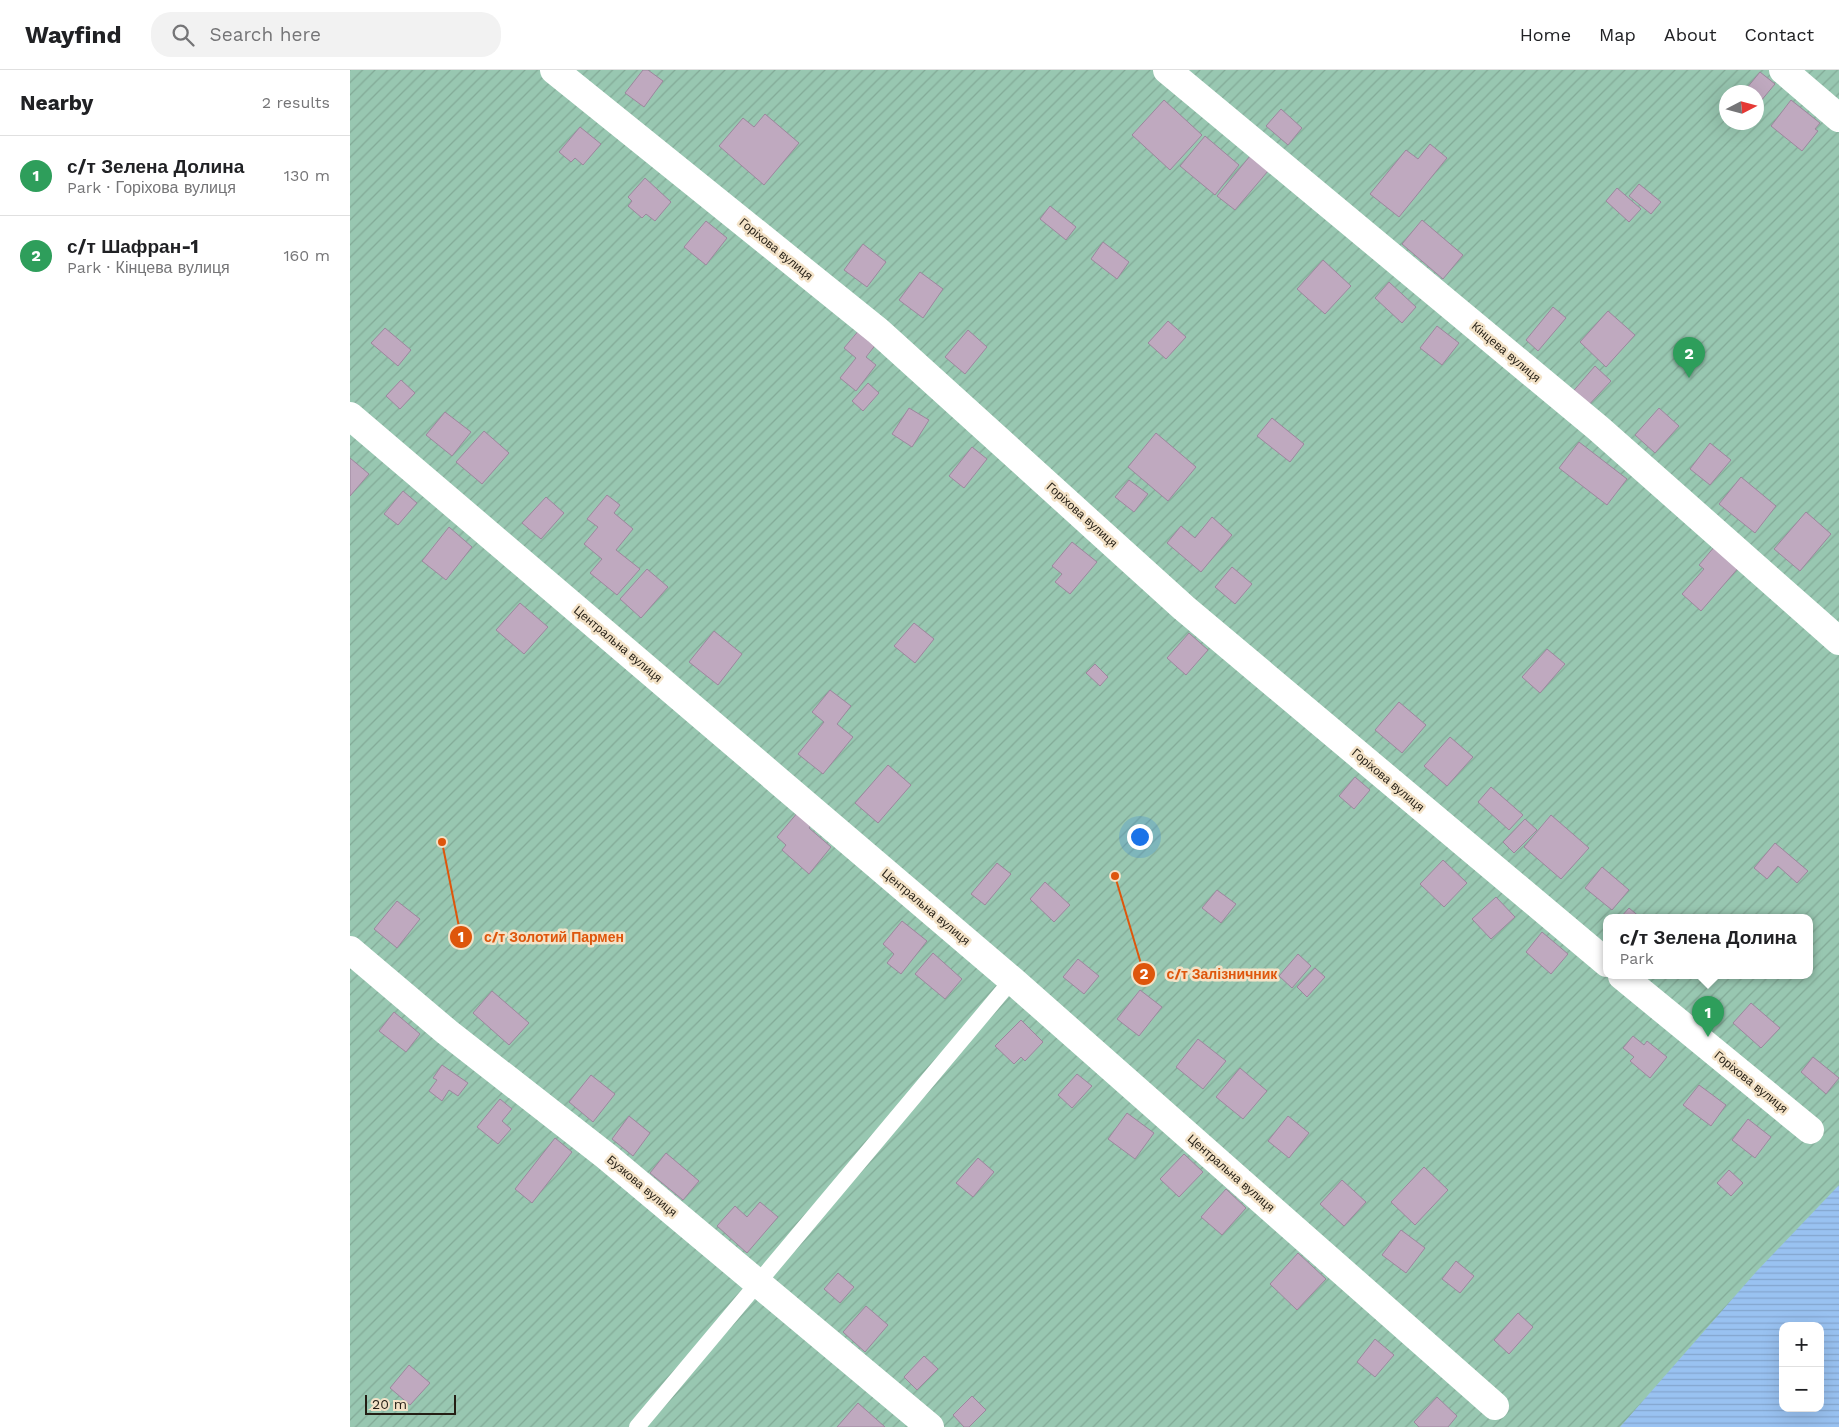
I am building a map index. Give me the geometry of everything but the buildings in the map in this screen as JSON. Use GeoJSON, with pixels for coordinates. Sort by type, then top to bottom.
{"type":"FeatureCollection","features":[{"type":"Feature","properties":{"kind":"street","name":"Горіхова вулиця"},"geometry":{"type":"LineString","coordinates":[[554,70],[878,331],[1184,608],[1603,960]]}},
{"type":"Feature","properties":{"kind":"street","name":"Кінцева вулиця"},"geometry":{"type":"LineString","coordinates":[[1168,70],[1598,428],[1839,640]]}},
{"type":"Feature","properties":{"kind":"street"},"geometry":{"type":"LineString","coordinates":[[1783,70],[1839,118]]}},
{"type":"Feature","properties":{"kind":"street","name":"Центральна вулиця"},"geometry":{"type":"LineString","coordinates":[[350,416],[1012,980],[1495,1406]]}},
{"type":"Feature","properties":{"kind":"street","name":"Бузкова вулиця"},"geometry":{"type":"LineString","coordinates":[[350,950],[447,1032],[606,1156],[930,1427]]}},
{"type":"Feature","properties":{"kind":"street","name":"Горіхова вулиця"},"geometry":{"type":"LineString","coordinates":[[1626,979],[1810,1130]]}},
{"type":"Feature","properties":{"kind":"lane"},"geometry":{"type":"LineString","coordinates":[[637,1427],[1012,980]]}},
{"type":"Feature","properties":{"kind":"green space"},"geometry":{"type":"Polygon","coordinates":[[[350,70],[1839,70],[1839,1427],[350,1427],[350,70]]]}},
{"type":"Feature","properties":{"kind":"water"},"geometry":{"type":"Polygon","coordinates":[[[1839,1185],[1839,1427],[1620,1427],[1756,1272],[1839,1185]]]}},
{"type":"Feature","properties":{"kind":"place","name":"с/т Шафран-1"},"geometry":{"type":"Point","coordinates":[1689,378]}},
{"type":"Feature","properties":{"kind":"place","name":"с/т Золотий Пармен"},"geometry":{"type":"Point","coordinates":[442,842]}},
{"type":"Feature","properties":{"kind":"place","name":"с/т Залізничник"},"geometry":{"type":"Point","coordinates":[1115,876]}},
{"type":"Feature","properties":{"kind":"place","name":"с/т Зелена Долина"},"geometry":{"type":"Point","coordinates":[1708,1037]}}]}
